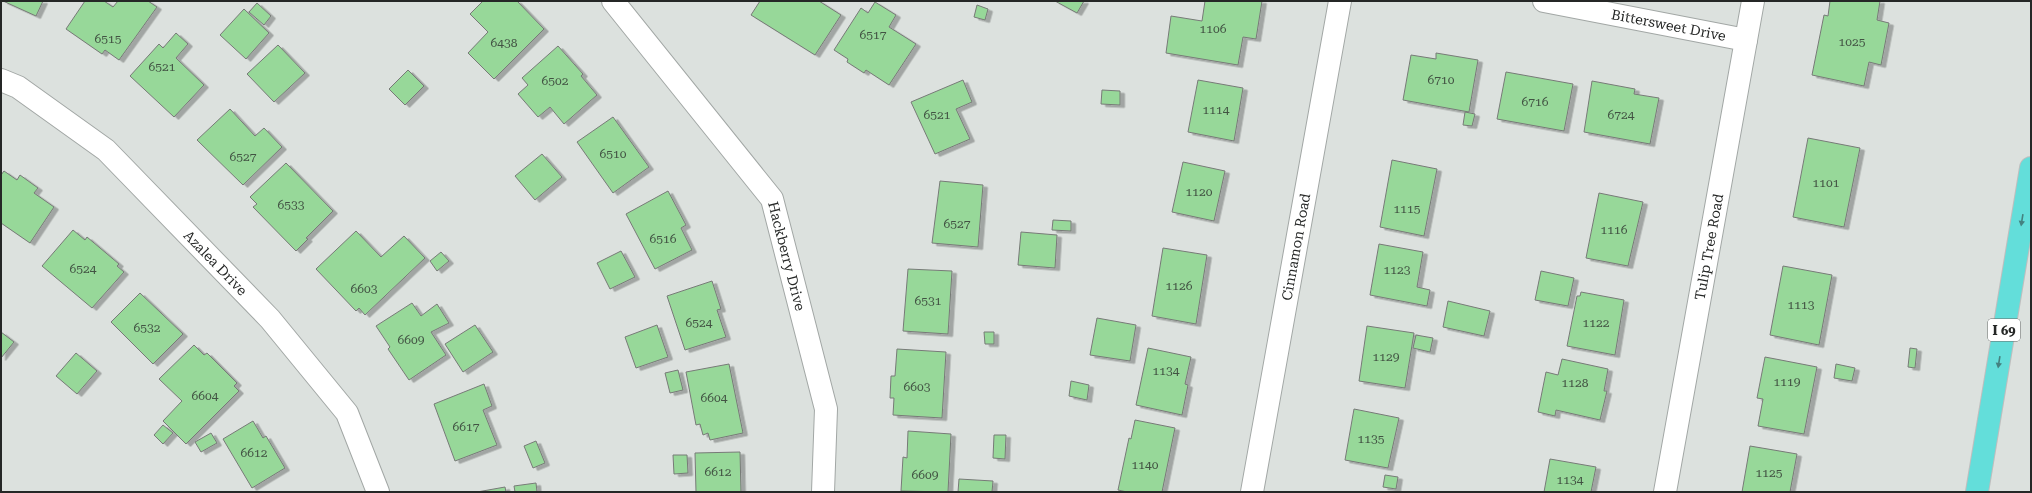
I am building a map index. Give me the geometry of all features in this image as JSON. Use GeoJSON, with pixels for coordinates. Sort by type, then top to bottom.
{"type":"FeatureCollection","features":[{"type":"Feature","properties":{"kind":"highway","name":"I 69"},"geometry":{"type":"LineString","coordinates":[[1977,492],[2031,168]]}},
{"type":"Feature","properties":{"kind":"street","name":"Hackberry Drive"},"geometry":{"type":"LineString","coordinates":[[613,1],[772,200],[826,409],[823,492]]}},
{"type":"Feature","properties":{"kind":"street","name":"Cinnamon Road"},"geometry":{"type":"LineString","coordinates":[[1252,492],[1340,1]]}},
{"type":"Feature","properties":{"kind":"street","name":"Bittersweet Drive"},"geometry":{"type":"LineString","coordinates":[[1544,1],[1746,40]]}},
{"type":"Feature","properties":{"kind":"street","name":"Tulip Tree Road"},"geometry":{"type":"LineString","coordinates":[[1665,492],[1753,1]]}},
{"type":"Feature","properties":{"kind":"street","name":"Azalea Drive"},"geometry":{"type":"LineString","coordinates":[[1,80],[18,88],[106,150],[270,319],[347,413],[378,492]]}},
{"type":"Feature","properties":{"kind":"building"},"geometry":{"type":"Polygon","coordinates":[[[3,1],[43,1],[36,16],[3,1]]]}},
{"type":"Feature","properties":{"kind":"building"},"geometry":{"type":"Polygon","coordinates":[[[85,1],[104,1],[113,7],[118,1],[148,1],[157,7],[119,60],[105,50],[102,54],[66,29],[85,1]]]}},
{"type":"Feature","properties":{"kind":"building"},"geometry":{"type":"Polygon","coordinates":[[[483,1],[517,1],[544,29],[494,79],[468,53],[488,32],[470,14],[483,1]]]}},
{"type":"Feature","properties":{"kind":"building"},"geometry":{"type":"Polygon","coordinates":[[[760,1],[819,1],[841,15],[815,55],[751,15],[760,1]]]}},
{"type":"Feature","properties":{"kind":"building"},"geometry":{"type":"Polygon","coordinates":[[[1055,1],[1084,1],[1077,13],[1055,1]]]}},
{"type":"Feature","properties":{"kind":"building"},"geometry":{"type":"Polygon","coordinates":[[[1205,1],[1262,1],[1256,39],[1243,37],[1238,65],[1166,53],[1171,16],[1202,21],[1205,1]]]}},
{"type":"Feature","properties":{"kind":"building"},"geometry":{"type":"Polygon","coordinates":[[[1830,1],[1880,1],[1877,20],[1889,23],[1881,65],[1869,62],[1864,86],[1812,75],[1824,15],[1828,16],[1830,1]]]}},
{"type":"Feature","properties":{"kind":"building"},"geometry":{"type":"Polygon","coordinates":[[[875,2],[896,15],[889,27],[916,44],[889,85],[866,70],[864,73],[847,62],[848,59],[834,50],[861,8],[868,13],[875,2]]]}},
{"type":"Feature","properties":{"kind":"building"},"geometry":{"type":"Polygon","coordinates":[[[257,3],[271,16],[264,25],[249,12],[257,3]]]}},
{"type":"Feature","properties":{"kind":"building"},"geometry":{"type":"Polygon","coordinates":[[[977,5],[988,9],[985,20],[974,17],[977,5]]]}},
{"type":"Feature","properties":{"kind":"building"},"geometry":{"type":"Polygon","coordinates":[[[244,9],[269,33],[246,59],[220,35],[244,9]]]}},
{"type":"Feature","properties":{"kind":"building"},"geometry":{"type":"Polygon","coordinates":[[[176,33],[188,44],[176,58],[204,85],[174,117],[130,76],[159,44],[163,48],[176,33]]]}},
{"type":"Feature","properties":{"kind":"building"},"geometry":{"type":"Polygon","coordinates":[[[278,45],[305,73],[274,102],[247,74],[278,45]]]}},
{"type":"Feature","properties":{"kind":"building"},"geometry":{"type":"Polygon","coordinates":[[[558,46],[583,74],[581,76],[597,95],[564,124],[550,107],[538,117],[518,94],[528,85],[522,78],[558,46]]]}},
{"type":"Feature","properties":{"kind":"building"},"geometry":{"type":"Polygon","coordinates":[[[1436,53],[1478,60],[1469,112],[1403,100],[1411,55],[1436,59],[1436,53]]]}},
{"type":"Feature","properties":{"kind":"building"},"geometry":{"type":"Polygon","coordinates":[[[408,70],[424,86],[405,105],[389,89],[408,70]]]}},
{"type":"Feature","properties":{"kind":"building"},"geometry":{"type":"Polygon","coordinates":[[[1506,72],[1573,84],[1564,131],[1497,119],[1506,72]]]}},
{"type":"Feature","properties":{"kind":"building"},"geometry":{"type":"Polygon","coordinates":[[[963,80],[972,102],[956,109],[970,139],[935,154],[911,102],[963,80]]]}},
{"type":"Feature","properties":{"kind":"building"},"geometry":{"type":"Polygon","coordinates":[[[1198,80],[1243,88],[1234,141],[1188,132],[1198,80]]]}},
{"type":"Feature","properties":{"kind":"building"},"geometry":{"type":"Polygon","coordinates":[[[1592,81],[1635,89],[1634,94],[1659,98],[1650,144],[1584,132],[1592,81]]]}},
{"type":"Feature","properties":{"kind":"building"},"geometry":{"type":"Polygon","coordinates":[[[1102,90],[1120,91],[1120,105],[1101,104],[1102,90]]]}},
{"type":"Feature","properties":{"kind":"building"},"geometry":{"type":"Polygon","coordinates":[[[230,109],[255,136],[264,128],[282,147],[243,185],[197,140],[230,109]]]}},
{"type":"Feature","properties":{"kind":"building"},"geometry":{"type":"Polygon","coordinates":[[[1465,112],[1475,114],[1472,126],[1463,125],[1465,112]]]}},
{"type":"Feature","properties":{"kind":"building"},"geometry":{"type":"Polygon","coordinates":[[[613,117],[649,167],[613,193],[577,142],[613,117]]]}},
{"type":"Feature","properties":{"kind":"building"},"geometry":{"type":"Polygon","coordinates":[[[1808,138],[1860,148],[1844,227],[1793,217],[1808,138]]]}},
{"type":"Feature","properties":{"kind":"building"},"geometry":{"type":"Polygon","coordinates":[[[542,154],[562,177],[535,200],[515,176],[542,154]]]}},
{"type":"Feature","properties":{"kind":"building"},"geometry":{"type":"Polygon","coordinates":[[[1392,160],[1437,169],[1424,236],[1380,227],[1392,160]]]}},
{"type":"Feature","properties":{"kind":"building"},"geometry":{"type":"Polygon","coordinates":[[[1183,162],[1225,171],[1214,221],[1172,212],[1183,162]]]}},
{"type":"Feature","properties":{"kind":"building"},"geometry":{"type":"Polygon","coordinates":[[[286,163],[333,211],[306,238],[308,239],[296,251],[253,207],[257,204],[250,197],[286,163]]]}},
{"type":"Feature","properties":{"kind":"building"},"geometry":{"type":"Polygon","coordinates":[[[4,171],[17,180],[20,175],[38,188],[34,193],[54,207],[30,243],[1,223],[1,175],[4,171]]]}},
{"type":"Feature","properties":{"kind":"building"},"geometry":{"type":"Polygon","coordinates":[[[940,181],[983,185],[978,247],[932,243],[940,181]]]}},
{"type":"Feature","properties":{"kind":"building"},"geometry":{"type":"Polygon","coordinates":[[[668,191],[686,225],[681,228],[692,250],[655,269],[626,214],[668,191]]]}},
{"type":"Feature","properties":{"kind":"building"},"geometry":{"type":"Polygon","coordinates":[[[1599,193],[1643,202],[1628,266],[1586,258],[1599,193]]]}},
{"type":"Feature","properties":{"kind":"building"},"geometry":{"type":"Polygon","coordinates":[[[1053,220],[1071,221],[1071,231],[1052,230],[1053,220]]]}},
{"type":"Feature","properties":{"kind":"building"},"geometry":{"type":"Polygon","coordinates":[[[73,230],[85,240],[87,237],[119,264],[117,266],[124,272],[92,308],[42,266],[73,230]]]}},
{"type":"Feature","properties":{"kind":"building"},"geometry":{"type":"Polygon","coordinates":[[[356,231],[381,257],[404,236],[425,258],[365,315],[359,308],[356,311],[316,269],[356,231]]]}},
{"type":"Feature","properties":{"kind":"building"},"geometry":{"type":"Polygon","coordinates":[[[1021,232],[1057,235],[1055,268],[1018,265],[1021,232]]]}},
{"type":"Feature","properties":{"kind":"building"},"geometry":{"type":"Polygon","coordinates":[[[1379,244],[1423,252],[1417,287],[1430,290],[1427,306],[1370,295],[1379,244]]]}},
{"type":"Feature","properties":{"kind":"building"},"geometry":{"type":"Polygon","coordinates":[[[1163,248],[1207,255],[1196,324],[1152,316],[1163,248]]]}},
{"type":"Feature","properties":{"kind":"building"},"geometry":{"type":"Polygon","coordinates":[[[621,251],[635,277],[610,289],[597,263],[621,251]]]}},
{"type":"Feature","properties":{"kind":"building"},"geometry":{"type":"Polygon","coordinates":[[[441,252],[449,261],[437,271],[430,261],[441,252]]]}},
{"type":"Feature","properties":{"kind":"building"},"geometry":{"type":"Polygon","coordinates":[[[1783,266],[1832,275],[1819,345],[1770,335],[1783,266]]]}},
{"type":"Feature","properties":{"kind":"building"},"geometry":{"type":"Polygon","coordinates":[[[908,269],[952,271],[948,334],[903,331],[908,269]]]}},
{"type":"Feature","properties":{"kind":"building"},"geometry":{"type":"Polygon","coordinates":[[[1541,271],[1574,278],[1568,306],[1535,300],[1541,271]]]}},
{"type":"Feature","properties":{"kind":"building"},"geometry":{"type":"Polygon","coordinates":[[[712,281],[721,309],[717,310],[726,337],[685,350],[667,296],[712,281]]]}},
{"type":"Feature","properties":{"kind":"building"},"geometry":{"type":"Polygon","coordinates":[[[1581,292],[1624,300],[1615,355],[1567,346],[1577,296],[1580,296],[1581,292]]]}},
{"type":"Feature","properties":{"kind":"building"},"geometry":{"type":"Polygon","coordinates":[[[140,293],[183,334],[153,364],[111,322],[140,293]]]}},
{"type":"Feature","properties":{"kind":"building"},"geometry":{"type":"Polygon","coordinates":[[[1448,301],[1490,311],[1484,336],[1443,327],[1448,301]]]}},
{"type":"Feature","properties":{"kind":"building"},"geometry":{"type":"Polygon","coordinates":[[[412,303],[421,316],[437,304],[449,323],[431,332],[446,355],[409,380],[388,349],[390,347],[376,326],[412,303]]]}},
{"type":"Feature","properties":{"kind":"building"},"geometry":{"type":"Polygon","coordinates":[[[1097,318],[1136,325],[1130,361],[1090,355],[1097,318]]]}},
{"type":"Feature","properties":{"kind":"building"},"geometry":{"type":"Polygon","coordinates":[[[475,325],[493,352],[463,372],[445,344],[475,325]]]}},
{"type":"Feature","properties":{"kind":"building"},"geometry":{"type":"Polygon","coordinates":[[[657,325],[668,357],[636,368],[625,337],[657,325]]]}},
{"type":"Feature","properties":{"kind":"building"},"geometry":{"type":"Polygon","coordinates":[[[1367,326],[1414,333],[1405,388],[1359,381],[1367,326]]]}},
{"type":"Feature","properties":{"kind":"building"},"geometry":{"type":"Polygon","coordinates":[[[1,332],[14,342],[1,358],[1,332]]]}},
{"type":"Feature","properties":{"kind":"building"},"geometry":{"type":"Polygon","coordinates":[[[984,332],[994,332],[994,344],[985,344],[984,332]]]}},
{"type":"Feature","properties":{"kind":"building"},"geometry":{"type":"Polygon","coordinates":[[[1416,335],[1433,338],[1430,352],[1413,348],[1416,335]]]}},
{"type":"Feature","properties":{"kind":"building"},"geometry":{"type":"Polygon","coordinates":[[[194,345],[204,355],[207,353],[237,383],[234,386],[239,391],[186,444],[163,421],[182,401],[159,379],[194,345]]]}},
{"type":"Feature","properties":{"kind":"building"},"geometry":{"type":"Polygon","coordinates":[[[1148,348],[1191,357],[1185,384],[1188,385],[1182,415],[1136,405],[1148,348]]]}},
{"type":"Feature","properties":{"kind":"building"},"geometry":{"type":"Polygon","coordinates":[[[1910,348],[1917,349],[1915,368],[1908,367],[1910,348]]]}},
{"type":"Feature","properties":{"kind":"building"},"geometry":{"type":"Polygon","coordinates":[[[897,349],[946,352],[942,418],[893,415],[894,398],[890,398],[891,376],[895,376],[897,349]]]}},
{"type":"Feature","properties":{"kind":"building"},"geometry":{"type":"Polygon","coordinates":[[[76,353],[97,371],[77,394],[56,376],[76,353]]]}},
{"type":"Feature","properties":{"kind":"building"},"geometry":{"type":"Polygon","coordinates":[[[1765,357],[1817,367],[1804,434],[1758,426],[1763,399],[1757,398],[1765,357]]]}},
{"type":"Feature","properties":{"kind":"building"},"geometry":{"type":"Polygon","coordinates":[[[1562,359],[1608,369],[1604,391],[1607,391],[1600,420],[1556,410],[1555,416],[1538,412],[1546,372],[1558,375],[1562,359]]]}},
{"type":"Feature","properties":{"kind":"building"},"geometry":{"type":"Polygon","coordinates":[[[729,364],[743,433],[710,440],[708,433],[703,435],[700,424],[696,425],[686,372],[729,364]]]}},
{"type":"Feature","properties":{"kind":"building"},"geometry":{"type":"Polygon","coordinates":[[[1836,364],[1855,368],[1852,381],[1834,378],[1836,364]]]}},
{"type":"Feature","properties":{"kind":"building"},"geometry":{"type":"Polygon","coordinates":[[[678,370],[683,390],[670,393],[665,373],[678,370]]]}},
{"type":"Feature","properties":{"kind":"building"},"geometry":{"type":"Polygon","coordinates":[[[1071,381],[1089,385],[1087,400],[1069,396],[1071,381]]]}},
{"type":"Feature","properties":{"kind":"building"},"geometry":{"type":"Polygon","coordinates":[[[484,384],[492,406],[483,410],[497,445],[455,461],[434,404],[484,384]]]}},
{"type":"Feature","properties":{"kind":"building"},"geometry":{"type":"Polygon","coordinates":[[[1354,409],[1399,418],[1388,468],[1345,460],[1354,409]]]}},
{"type":"Feature","properties":{"kind":"building"},"geometry":{"type":"Polygon","coordinates":[[[1135,420],[1175,428],[1162,492],[1127,492],[1118,490],[1129,438],[1131,439],[1135,420]]]}},
{"type":"Feature","properties":{"kind":"building"},"geometry":{"type":"Polygon","coordinates":[[[253,421],[263,438],[266,436],[285,468],[252,488],[223,439],[253,421]]]}},
{"type":"Feature","properties":{"kind":"building"},"geometry":{"type":"Polygon","coordinates":[[[163,425],[173,433],[163,444],[154,435],[163,425]]]}},
{"type":"Feature","properties":{"kind":"building"},"geometry":{"type":"Polygon","coordinates":[[[908,431],[951,434],[948,492],[901,491],[903,457],[907,458],[908,431]]]}},
{"type":"Feature","properties":{"kind":"building"},"geometry":{"type":"Polygon","coordinates":[[[211,433],[217,443],[201,452],[195,442],[211,433]]]}},
{"type":"Feature","properties":{"kind":"building"},"geometry":{"type":"Polygon","coordinates":[[[994,435],[1006,435],[1005,459],[993,458],[994,435]]]}},
{"type":"Feature","properties":{"kind":"building"},"geometry":{"type":"Polygon","coordinates":[[[536,441],[545,463],[533,468],[524,446],[536,441]]]}},
{"type":"Feature","properties":{"kind":"building"},"geometry":{"type":"Polygon","coordinates":[[[1750,446],[1797,454],[1790,492],[1742,492],[1750,446]]]}},
{"type":"Feature","properties":{"kind":"building"},"geometry":{"type":"Polygon","coordinates":[[[740,452],[741,492],[696,492],[695,453],[740,452]]]}},
{"type":"Feature","properties":{"kind":"building"},"geometry":{"type":"Polygon","coordinates":[[[673,455],[687,455],[688,473],[674,474],[673,455]]]}},
{"type":"Feature","properties":{"kind":"building"},"geometry":{"type":"Polygon","coordinates":[[[1550,459],[1596,467],[1591,492],[1544,492],[1550,459]]]}},
{"type":"Feature","properties":{"kind":"building"},"geometry":{"type":"Polygon","coordinates":[[[1385,475],[1398,477],[1396,489],[1383,487],[1385,475]]]}},
{"type":"Feature","properties":{"kind":"building"},"geometry":{"type":"Polygon","coordinates":[[[959,479],[993,481],[992,492],[958,492],[959,479]]]}},
{"type":"Feature","properties":{"kind":"building"},"geometry":{"type":"Polygon","coordinates":[[[536,483],[537,492],[515,492],[514,486],[536,483]]]}},
{"type":"Feature","properties":{"kind":"building"},"geometry":{"type":"Polygon","coordinates":[[[505,487],[506,492],[477,492],[505,487]]]}}]}
